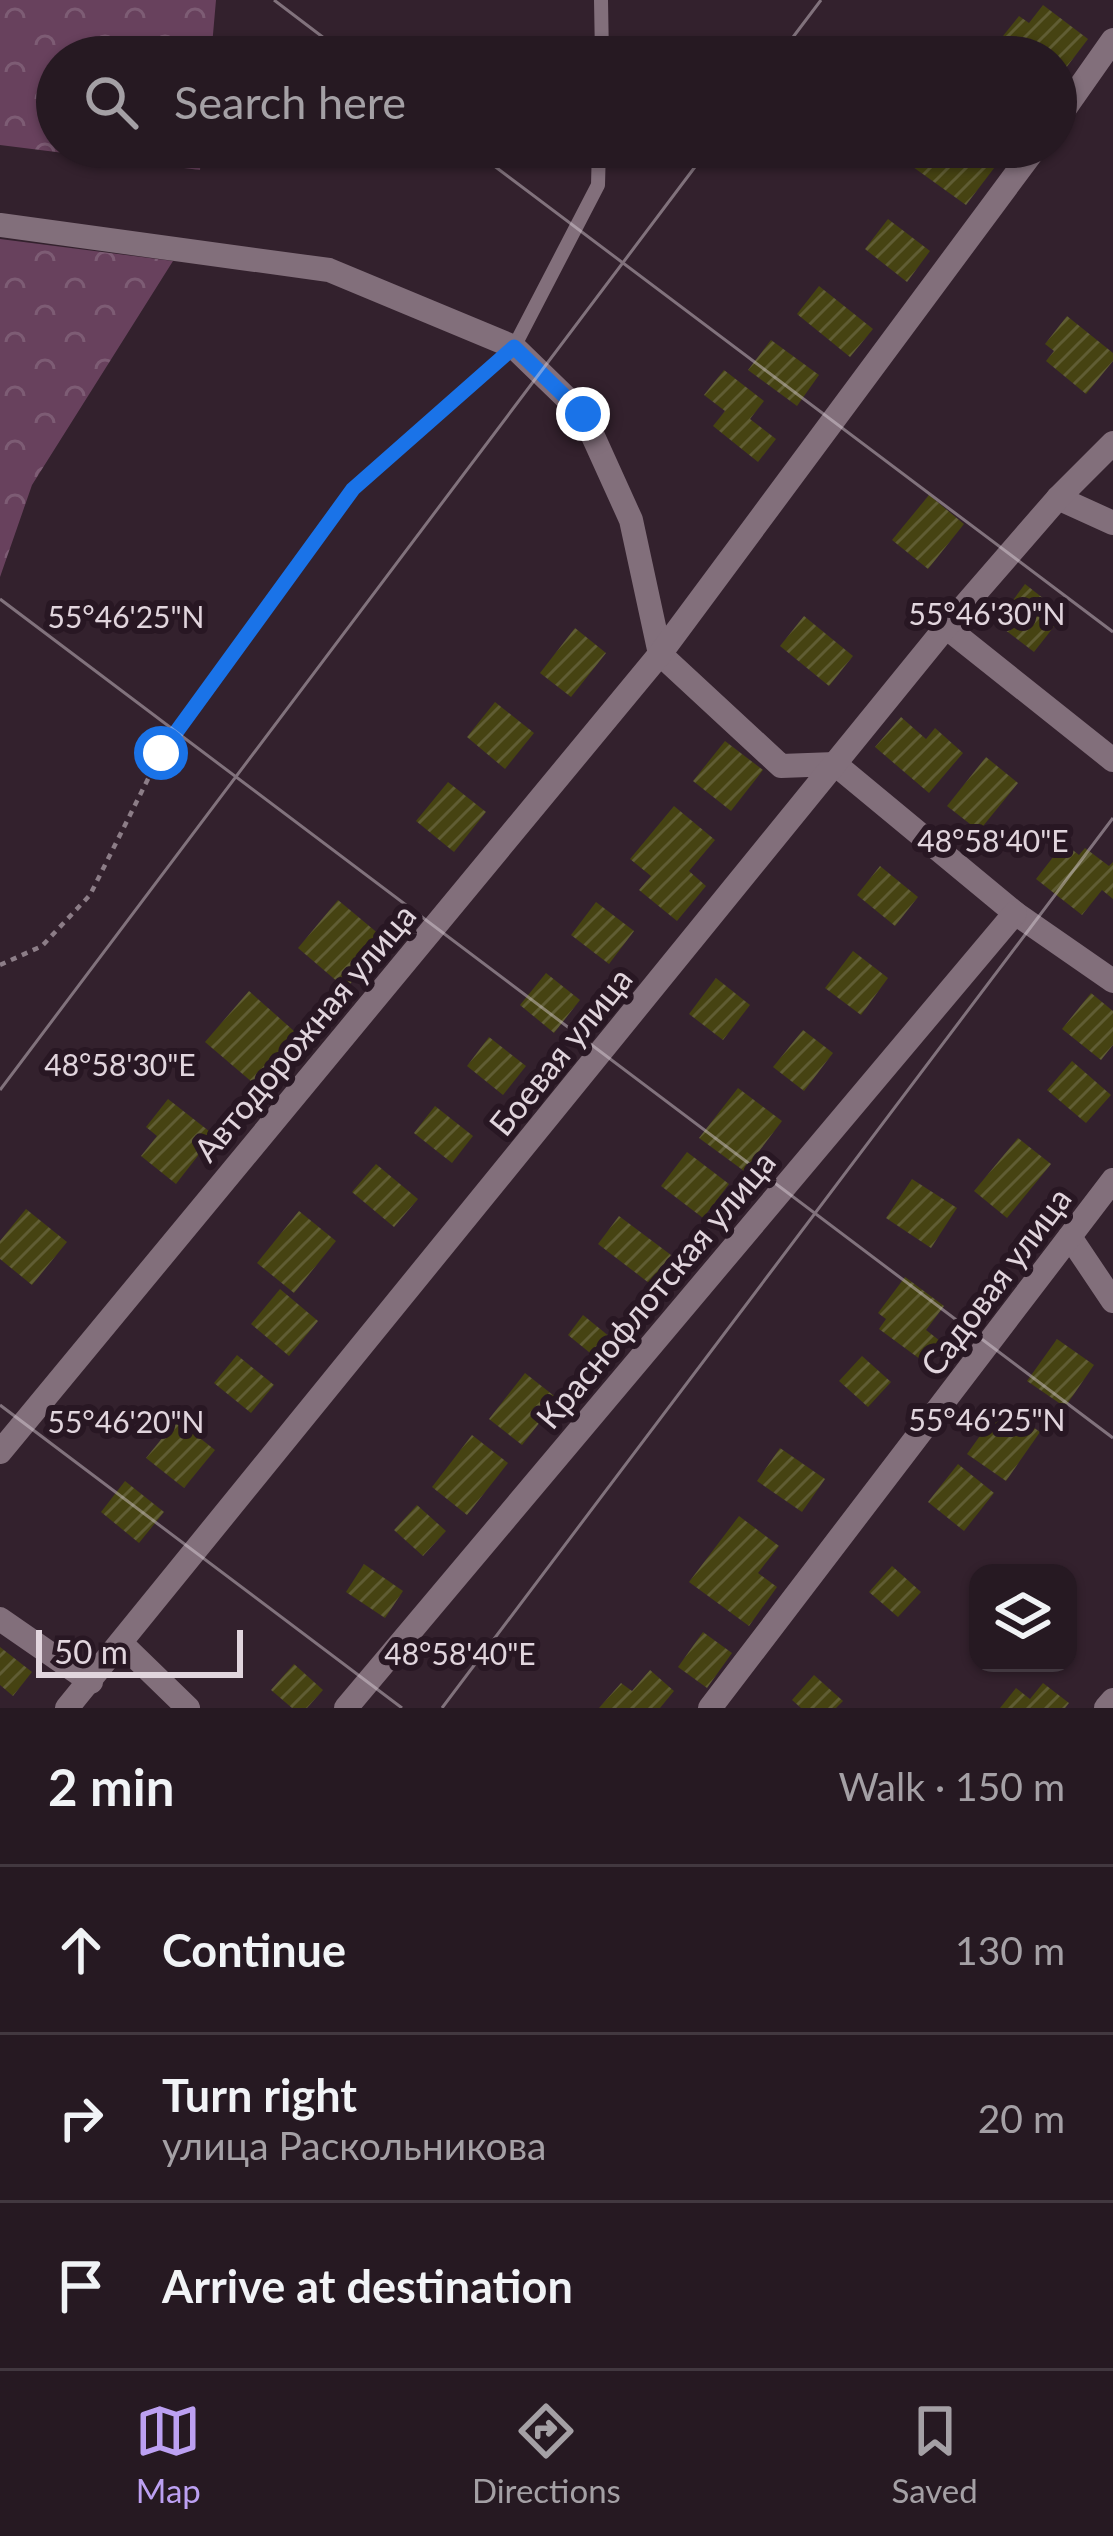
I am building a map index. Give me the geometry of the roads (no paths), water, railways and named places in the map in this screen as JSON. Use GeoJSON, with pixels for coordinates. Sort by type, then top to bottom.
{"type":"FeatureCollection","features":[{"type":"Feature","properties":{"kind":"street"},"geometry":{"type":"LineString","coordinates":[[1077,91],[1113,40]]}},
{"type":"Feature","properties":{"kind":"street","name":"Автодорожная улица"},"geometry":{"type":"LineString","coordinates":[[0,1452],[659,654],[1020,168]]}},
{"type":"Feature","properties":{"kind":"street"},"geometry":{"type":"LineString","coordinates":[[0,225],[328,271],[514,347],[583,414],[631,520],[659,654],[781,766],[835,764],[1015,913],[1113,981]]}},
{"type":"Feature","properties":{"kind":"street","name":"Боевая улица"},"geometry":{"type":"LineString","coordinates":[[67,1708],[946,627],[1058,498],[1113,443]]}},
{"type":"Feature","properties":{"kind":"street"},"geometry":{"type":"LineString","coordinates":[[1058,498],[1113,523]]}},
{"type":"Feature","properties":{"kind":"street"},"geometry":{"type":"LineString","coordinates":[[946,627],[1113,760]]}},
{"type":"Feature","properties":{"kind":"street","name":"Краснофлотская улица"},"geometry":{"type":"LineString","coordinates":[[346,1708],[1015,913]]}},
{"type":"Feature","properties":{"kind":"street","name":"Садовая улица"},"geometry":{"type":"LineString","coordinates":[[710,1708],[1113,1180]]}},
{"type":"Feature","properties":{"kind":"street"},"geometry":{"type":"LineString","coordinates":[[1070,1238],[1113,1301]]}},
{"type":"Feature","properties":{"kind":"street"},"geometry":{"type":"LineString","coordinates":[[0,1619],[91,1682]]}},
{"type":"Feature","properties":{"kind":"street"},"geometry":{"type":"LineString","coordinates":[[122,1644],[188,1708]]}},
{"type":"Feature","properties":{"kind":"street"},"geometry":{"type":"LineString","coordinates":[[1106,1708],[1113,1700]]}},
{"type":"Feature","properties":{"kind":"lane"},"geometry":{"type":"LineString","coordinates":[[603,0],[603,36]]}},
{"type":"Feature","properties":{"kind":"lane"},"geometry":{"type":"LineString","coordinates":[[514,347],[598,185],[598,168]]}}]}
